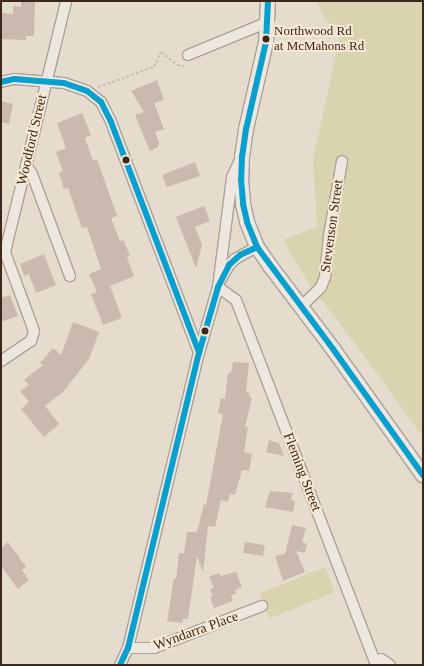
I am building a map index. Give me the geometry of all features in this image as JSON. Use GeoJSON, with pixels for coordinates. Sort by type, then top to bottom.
{"type":"FeatureCollection","features":[{"type":"Feature","properties":{"kind":"main road"},"geometry":{"type":"LineString","coordinates":[[268,1],[268,22],[261,68],[246,128],[242,156],[241,179],[243,204],[248,222],[257,247],[423,475]]}},
{"type":"Feature","properties":{"kind":"street","name":"Woodford Street"},"geometry":{"type":"LineString","coordinates":[[3,253],[66,1]]}},
{"type":"Feature","properties":{"kind":"street"},"geometry":{"type":"LineString","coordinates":[[191,53],[268,22]]}},
{"type":"Feature","properties":{"kind":"street"},"geometry":{"type":"LineString","coordinates":[[1,73],[14,79]]}},
{"type":"Feature","properties":{"kind":"street"},"geometry":{"type":"LineString","coordinates":[[1,82],[14,79],[64,82],[87,91],[100,102],[111,122],[200,353]]}},
{"type":"Feature","properties":{"kind":"street"},"geometry":{"type":"LineString","coordinates":[[120,665],[128,648],[200,353],[218,286],[232,177],[242,156]]}},
{"type":"Feature","properties":{"kind":"street","name":"Stevenson Street"},"geometry":{"type":"LineString","coordinates":[[302,307],[321,287],[325,277],[329,235],[342,161]]}},
{"type":"Feature","properties":{"kind":"street"},"geometry":{"type":"LineString","coordinates":[[26,165],[32,174],[70,276]]}},
{"type":"Feature","properties":{"kind":"street"},"geometry":{"type":"LineString","coordinates":[[218,286],[229,265],[240,255],[257,247]]}},
{"type":"Feature","properties":{"kind":"street"},"geometry":{"type":"LineString","coordinates":[[1,361],[31,341],[34,332],[3,253]]}},
{"type":"Feature","properties":{"kind":"street","name":"Fleming Street"},"geometry":{"type":"LineString","coordinates":[[218,286],[236,300],[375,663]]}},
{"type":"Feature","properties":{"kind":"street","name":"Wyndarra Place"},"geometry":{"type":"LineString","coordinates":[[128,648],[154,648],[262,606]]}},
{"type":"Feature","properties":{"kind":"street"},"geometry":{"type":"LineString","coordinates":[[375,663],[381,659],[390,665]]}},
{"type":"Feature","properties":{"kind":"path"},"geometry":{"type":"LineString","coordinates":[[87,91],[154,67],[161,52],[177,65],[186,66],[192,60],[191,53]]}},
{"type":"Feature","properties":{"kind":"shaded area"},"geometry":{"type":"Polygon","coordinates":[[[317,1],[423,1],[423,437],[307,281],[283,240],[317,227],[313,159],[341,31],[325,20],[317,1]]]}},
{"type":"Feature","properties":{"kind":"shaded area"},"geometry":{"type":"Polygon","coordinates":[[[325,567],[335,592],[269,619],[259,594],[325,567]]]}},
{"type":"Feature","properties":{"kind":"building"},"geometry":{"type":"Polygon","coordinates":[[[21,1],[35,1],[34,36],[26,36],[26,40],[1,39],[1,13],[13,14],[13,6],[21,7],[21,1]]]}},
{"type":"Feature","properties":{"kind":"building"},"geometry":{"type":"Polygon","coordinates":[[[157,80],[164,100],[154,103],[164,129],[155,132],[159,142],[158,147],[150,151],[135,115],[144,112],[131,91],[157,80]]]}},
{"type":"Feature","properties":{"kind":"building"},"geometry":{"type":"Polygon","coordinates":[[[1,101],[13,104],[9,124],[1,122],[1,101]]]}},
{"type":"Feature","properties":{"kind":"building"},"geometry":{"type":"Polygon","coordinates":[[[82,113],[91,135],[85,138],[93,161],[97,159],[117,216],[111,218],[120,241],[123,240],[130,255],[127,257],[134,276],[110,286],[122,318],[103,325],[91,294],[97,292],[89,274],[101,269],[87,227],[82,228],[68,188],[64,189],[59,173],[63,171],[56,152],[66,148],[57,123],[82,113]]]}},
{"type":"Feature","properties":{"kind":"building"},"geometry":{"type":"Polygon","coordinates":[[[195,162],[200,176],[167,187],[162,175],[195,162]]]}},
{"type":"Feature","properties":{"kind":"building"},"geometry":{"type":"Polygon","coordinates":[[[204,206],[210,221],[195,227],[202,245],[196,268],[176,217],[204,206]]]}},
{"type":"Feature","properties":{"kind":"building"},"geometry":{"type":"Polygon","coordinates":[[[44,254],[56,285],[36,293],[29,274],[24,276],[20,264],[44,254]]]}},
{"type":"Feature","properties":{"kind":"building"},"geometry":{"type":"Polygon","coordinates":[[[10,295],[18,316],[1,322],[1,298],[10,295]]]}},
{"type":"Feature","properties":{"kind":"building"},"geometry":{"type":"Polygon","coordinates":[[[73,322],[99,332],[89,359],[63,392],[45,406],[59,424],[44,437],[21,409],[29,402],[20,391],[29,385],[24,380],[43,365],[40,363],[53,348],[61,355],[73,322]]]}},
{"type":"Feature","properties":{"kind":"building"},"geometry":{"type":"Polygon","coordinates":[[[233,362],[249,363],[246,392],[250,393],[249,397],[252,398],[245,427],[248,427],[244,452],[252,454],[249,471],[242,470],[235,495],[230,494],[228,502],[221,500],[215,527],[208,526],[203,572],[197,556],[188,619],[183,619],[182,623],[167,621],[174,578],[176,579],[179,553],[184,553],[187,532],[197,532],[204,504],[206,505],[223,414],[218,413],[221,398],[225,399],[228,373],[231,373],[233,362]]]}},
{"type":"Feature","properties":{"kind":"building"},"geometry":{"type":"Polygon","coordinates":[[[269,440],[279,443],[284,456],[266,452],[269,440]]]}},
{"type":"Feature","properties":{"kind":"building"},"geometry":{"type":"Polygon","coordinates":[[[270,491],[293,493],[291,500],[295,501],[293,512],[265,507],[270,491]]]}},
{"type":"Feature","properties":{"kind":"building"},"geometry":{"type":"Polygon","coordinates":[[[292,525],[306,528],[302,542],[307,544],[305,553],[296,551],[305,572],[283,581],[275,556],[285,554],[292,525]]]}},
{"type":"Feature","properties":{"kind":"building"},"geometry":{"type":"Polygon","coordinates":[[[8,542],[26,567],[22,570],[29,580],[18,589],[1,566],[1,548],[8,542]]]}},
{"type":"Feature","properties":{"kind":"building"},"geometry":{"type":"Polygon","coordinates":[[[245,542],[265,545],[263,556],[243,553],[245,542]]]}},
{"type":"Feature","properties":{"kind":"building"},"geometry":{"type":"Polygon","coordinates":[[[236,572],[242,587],[235,590],[236,594],[231,595],[233,601],[214,608],[210,597],[213,596],[210,589],[214,588],[209,577],[219,573],[221,576],[236,572]]]}},
{"type":"Feature","properties":{"kind":"transit line"},"geometry":{"type":"LineString","coordinates":[[268,1],[266,42],[246,129],[242,156],[241,179],[243,204],[247,222],[257,247],[333,349],[423,475]]}},
{"type":"Feature","properties":{"kind":"transit line"},"geometry":{"type":"LineString","coordinates":[[1,82],[14,79],[64,83],[87,91],[101,102],[111,122],[199,353]]}},
{"type":"Feature","properties":{"kind":"transit line"},"geometry":{"type":"LineString","coordinates":[[120,665],[128,648],[199,353],[218,287],[229,265],[240,255],[257,247]]}},
{"type":"Feature","properties":{"kind":"place","name":"Northwood Rd at McMahons Rd"},"geometry":{"type":"Point","coordinates":[266,39]}}]}
